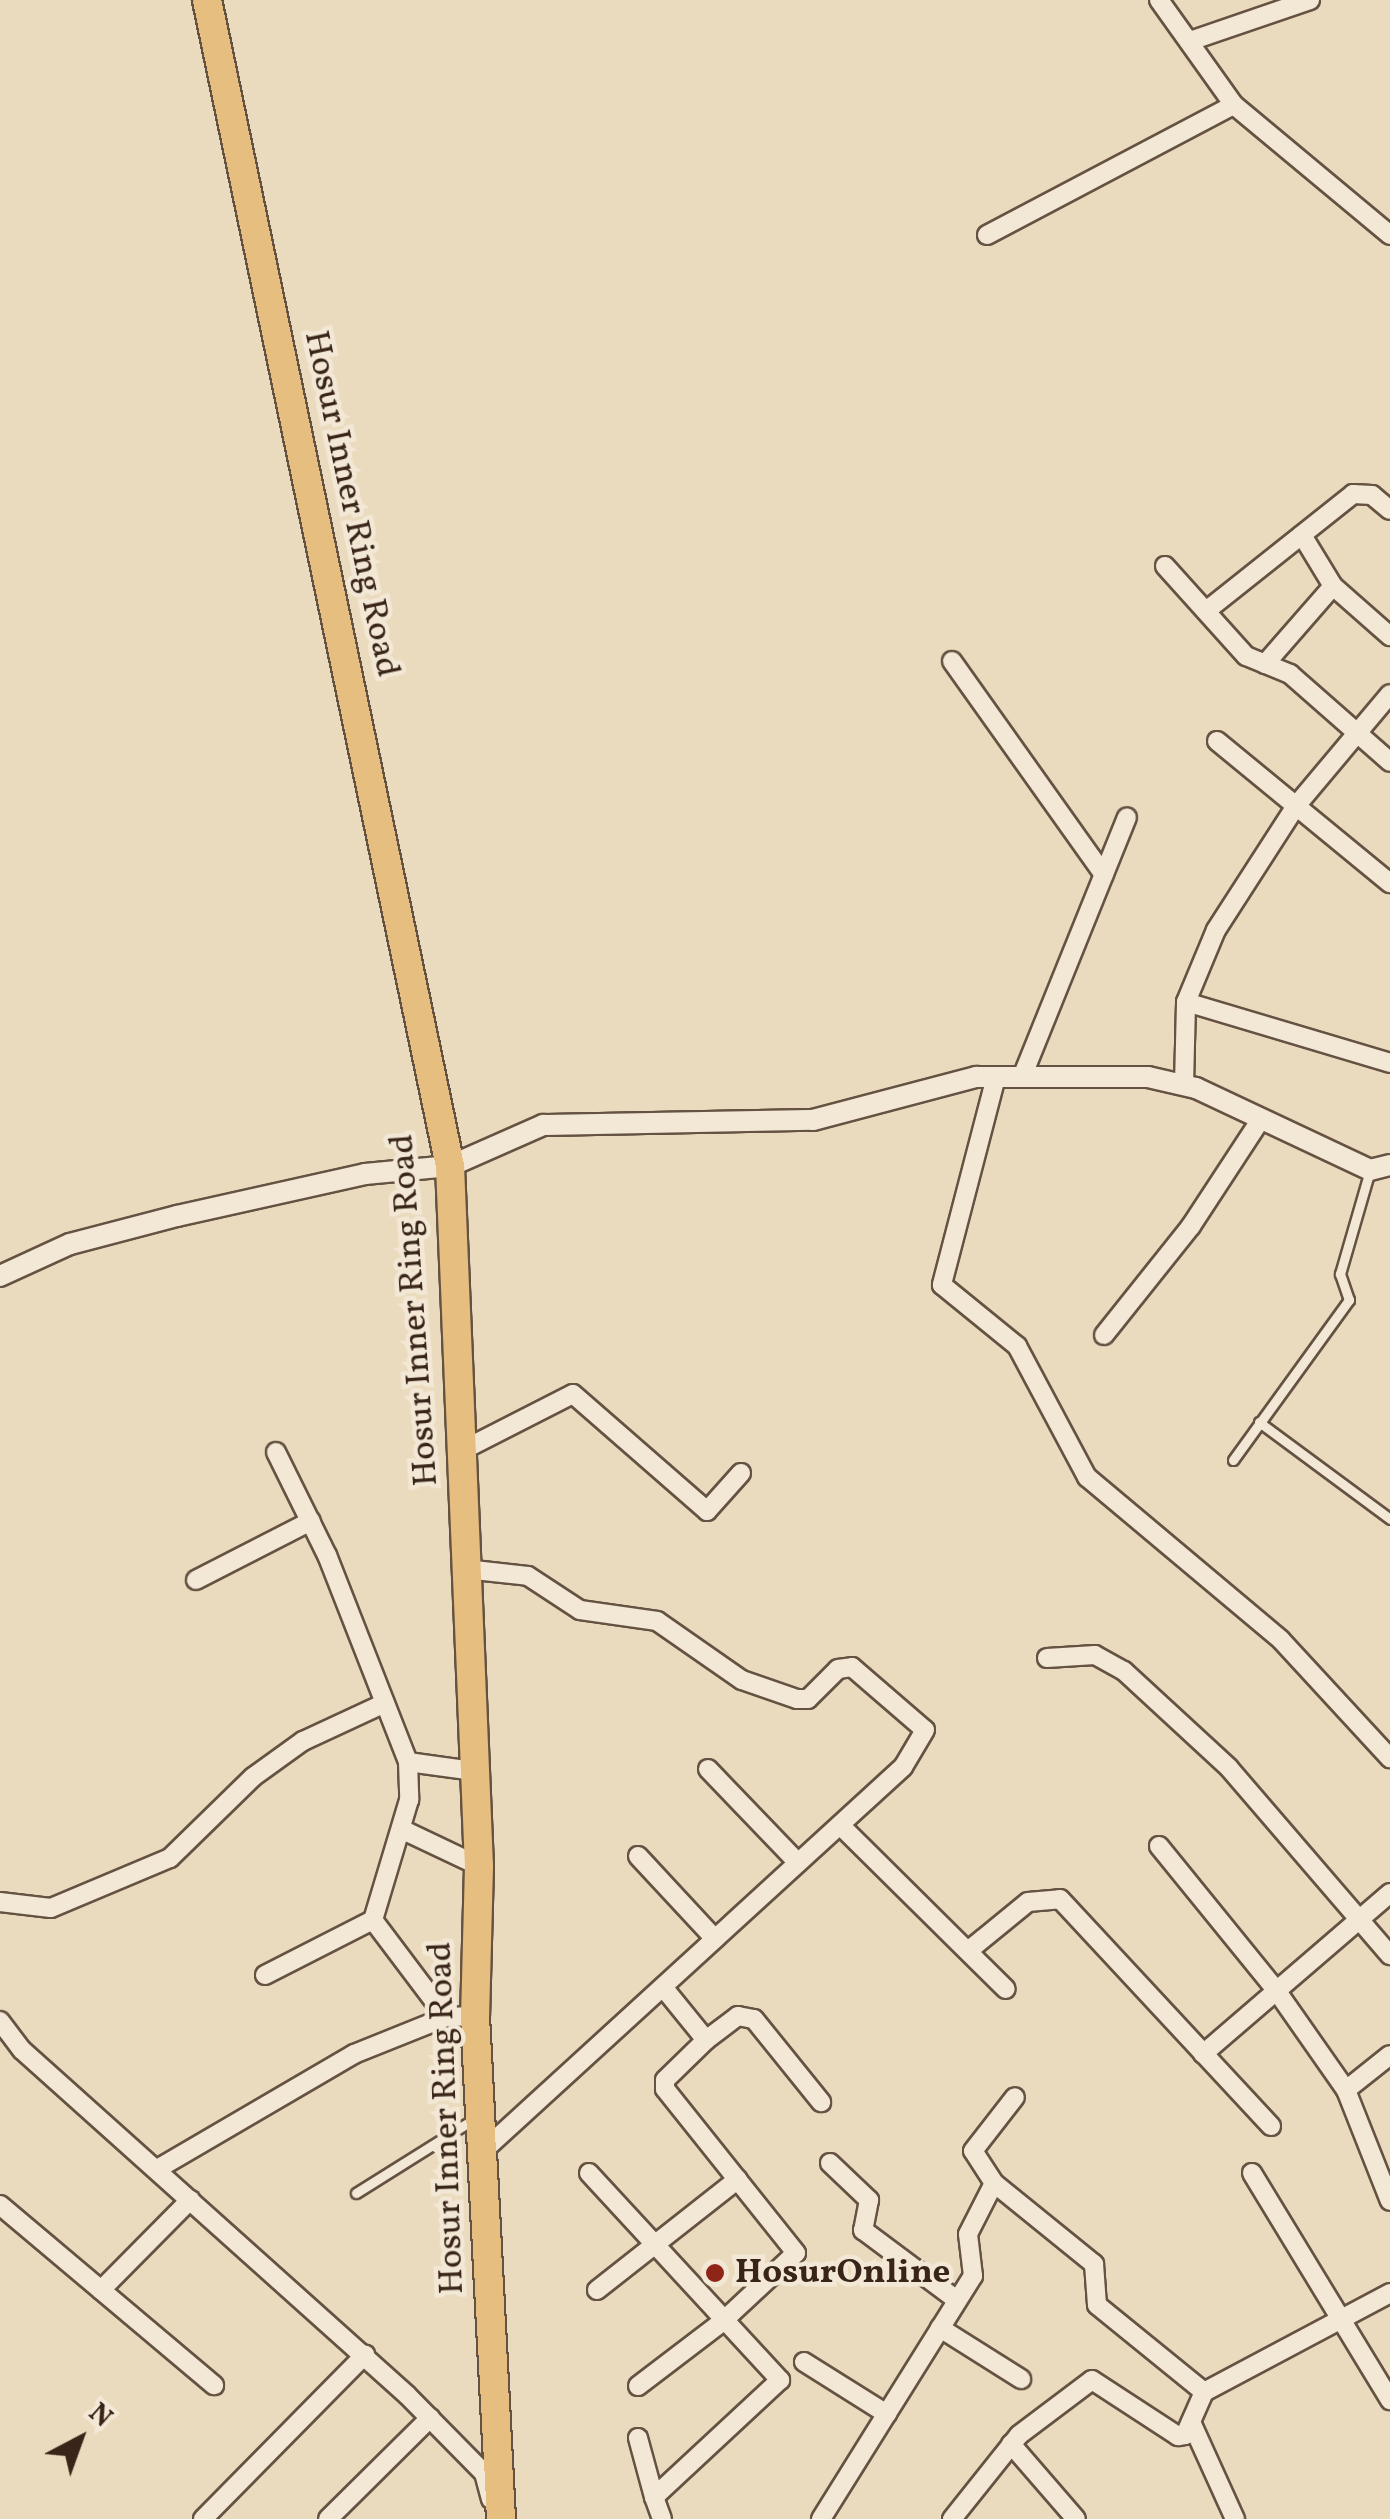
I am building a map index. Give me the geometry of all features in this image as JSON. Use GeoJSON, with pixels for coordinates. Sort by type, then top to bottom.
{"type":"FeatureCollection","features":[{"type":"Feature","properties":{"kind":"main road","name":"Hosur Inner Ring Road"},"geometry":{"type":"LineString","coordinates":[[206,0],[450,1166],[465,1449],[464,1569],[479,1866],[475,2016],[501,2517]]}},
{"type":"Feature","properties":{"kind":"street"},"geometry":{"type":"LineString","coordinates":[[1159,0],[1234,105],[1390,235]]}},
{"type":"Feature","properties":{"kind":"street"},"geometry":{"type":"LineString","coordinates":[[1190,41],[1310,0]]}},
{"type":"Feature","properties":{"kind":"street"},"geometry":{"type":"LineString","coordinates":[[986,235],[1234,105]]}},
{"type":"Feature","properties":{"kind":"street"},"geometry":{"type":"LineString","coordinates":[[1206,611],[1353,494],[1372,495],[1390,510]]}},
{"type":"Feature","properties":{"kind":"street"},"geometry":{"type":"LineString","coordinates":[[1302,535],[1333,586],[1390,636]]}},
{"type":"Feature","properties":{"kind":"street"},"geometry":{"type":"LineString","coordinates":[[1165,566],[1246,656],[1290,674],[1390,762]]}},
{"type":"Feature","properties":{"kind":"street"},"geometry":{"type":"LineString","coordinates":[[1265,664],[1333,586]]}},
{"type":"Feature","properties":{"kind":"street"},"geometry":{"type":"LineString","coordinates":[[952,661],[1104,875]]}},
{"type":"Feature","properties":{"kind":"street"},"geometry":{"type":"LineString","coordinates":[[1184,1085],[1186,1002],[1216,930],[1296,806],[1390,694]]}},
{"type":"Feature","properties":{"kind":"street"},"geometry":{"type":"LineString","coordinates":[[1217,741],[1390,883]]}},
{"type":"Feature","properties":{"kind":"street"},"geometry":{"type":"LineString","coordinates":[[1022,1077],[1127,816]]}},
{"type":"Feature","properties":{"kind":"street"},"geometry":{"type":"LineString","coordinates":[[1186,1002],[1390,1063]]}},
{"type":"Feature","properties":{"kind":"street"},"geometry":{"type":"LineString","coordinates":[[0,1276],[70,1244],[177,1216],[365,1174],[450,1166],[543,1125],[813,1120],[996,1077],[1148,1076],[1184,1085],[1380,1168]]}},
{"type":"Feature","properties":{"kind":"street"},"geometry":{"type":"LineString","coordinates":[[996,1077],[942,1285],[1017,1346],[1087,1478],[1281,1640],[1390,1758]]}},
{"type":"Feature","properties":{"kind":"street"},"geometry":{"type":"LineString","coordinates":[[1104,1335],[1191,1226],[1261,1119]]}},
{"type":"Feature","properties":{"kind":"street"},"geometry":{"type":"LineString","coordinates":[[465,1449],[573,1394],[707,1510],[741,1474]]}},
{"type":"Feature","properties":{"kind":"street"},"geometry":{"type":"LineString","coordinates":[[265,1975],[373,1920],[402,1829],[408,1762],[311,1521],[276,1452]]}},
{"type":"Feature","properties":{"kind":"street"},"geometry":{"type":"LineString","coordinates":[[196,1580],[311,1521]]}},
{"type":"Feature","properties":{"kind":"street"},"geometry":{"type":"LineString","coordinates":[[464,1569],[528,1576],[580,1610],[656,1621],[742,1680],[796,1699],[817,1694],[838,1669],[852,1667],[920,1724],[924,1736],[903,1767],[483,2151]]}},
{"type":"Feature","properties":{"kind":"street"},"geometry":{"type":"LineString","coordinates":[[1047,1658],[1095,1655],[1124,1672],[1229,1768],[1390,1954]]}},
{"type":"Feature","properties":{"kind":"street"},"geometry":{"type":"LineString","coordinates":[[0,1902],[51,1908],[170,1858],[253,1776],[304,1742],[386,1704]]}},
{"type":"Feature","properties":{"kind":"street"},"geometry":{"type":"LineString","coordinates":[[408,1762],[474,1771]]}},
{"type":"Feature","properties":{"kind":"street"},"geometry":{"type":"LineString","coordinates":[[708,1769],[798,1863]]}},
{"type":"Feature","properties":{"kind":"street"},"geometry":{"type":"LineString","coordinates":[[840,1824],[1006,1989]]}},
{"type":"Feature","properties":{"kind":"street"},"geometry":{"type":"LineString","coordinates":[[402,1829],[479,1866]]}},
{"type":"Feature","properties":{"kind":"street"},"geometry":{"type":"LineString","coordinates":[[1159,1846],[1276,1990],[1346,2090],[1390,2201]]}},
{"type":"Feature","properties":{"kind":"street"},"geometry":{"type":"LineString","coordinates":[[638,1856],[715,1939]]}},
{"type":"Feature","properties":{"kind":"street"},"geometry":{"type":"LineString","coordinates":[[1203,2054],[1390,1893]]}},
{"type":"Feature","properties":{"kind":"street"},"geometry":{"type":"LineString","coordinates":[[968,1952],[1028,1902],[1060,1898],[1271,2126]]}},
{"type":"Feature","properties":{"kind":"street"},"geometry":{"type":"LineString","coordinates":[[373,1920],[446,2017]]}},
{"type":"Feature","properties":{"kind":"street"},"geometry":{"type":"LineString","coordinates":[[662,1987],[706,2040]]}},
{"type":"Feature","properties":{"kind":"street"},"geometry":{"type":"LineString","coordinates":[[159,2168],[354,2054],[446,2017],[475,2016]]}},
{"type":"Feature","properties":{"kind":"street"},"geometry":{"type":"LineString","coordinates":[[638,2386],[722,2322],[796,2253],[664,2085],[706,2040],[738,2016],[754,2019],[821,2102]]}},
{"type":"Feature","properties":{"kind":"street"},"geometry":{"type":"LineString","coordinates":[[0,2022],[22,2050],[159,2168],[430,2418],[484,2474],[492,2509],[501,2517]]}},
{"type":"Feature","properties":{"kind":"street"},"geometry":{"type":"LineString","coordinates":[[1346,2090],[1390,2055]]}},
{"type":"Feature","properties":{"kind":"street"},"geometry":{"type":"LineString","coordinates":[[1015,2097],[973,2151],[994,2183],[1094,2264],[1098,2305],[1204,2392]]}},
{"type":"Feature","properties":{"kind":"street"},"geometry":{"type":"LineString","coordinates":[[830,2162],[869,2200],[863,2230],[958,2300]]}},
{"type":"Feature","properties":{"kind":"street"},"geometry":{"type":"LineString","coordinates":[[1252,2172],[1390,2400]]}},
{"type":"Feature","properties":{"kind":"street"},"geometry":{"type":"LineString","coordinates":[[588,2173],[722,2322],[780,2380],[654,2497]]}},
{"type":"Feature","properties":{"kind":"street"},"geometry":{"type":"LineString","coordinates":[[597,2290],[738,2180]]}},
{"type":"Feature","properties":{"kind":"street"},"geometry":{"type":"LineString","coordinates":[[821,2519],[972,2276],[968,2234],[994,2183]]}},
{"type":"Feature","properties":{"kind":"street"},"geometry":{"type":"LineString","coordinates":[[101,2290],[190,2200]]}},
{"type":"Feature","properties":{"kind":"street"},"geometry":{"type":"LineString","coordinates":[[0,2205],[214,2385]]}},
{"type":"Feature","properties":{"kind":"street"},"geometry":{"type":"LineString","coordinates":[[952,2519],[1011,2444],[1092,2380],[1178,2436],[1190,2422],[1204,2392],[1390,2293]]}},
{"type":"Feature","properties":{"kind":"street"},"geometry":{"type":"LineString","coordinates":[[940,2328],[1020,2379]]}},
{"type":"Feature","properties":{"kind":"street"},"geometry":{"type":"LineString","coordinates":[[203,2519],[365,2355]]}},
{"type":"Feature","properties":{"kind":"street"},"geometry":{"type":"LineString","coordinates":[[804,2362],[886,2414]]}},
{"type":"Feature","properties":{"kind":"street"},"geometry":{"type":"LineString","coordinates":[[328,2519],[430,2418]]}},
{"type":"Feature","properties":{"kind":"street"},"geometry":{"type":"LineString","coordinates":[[1190,2422],[1235,2519]]}},
{"type":"Feature","properties":{"kind":"street"},"geometry":{"type":"LineString","coordinates":[[638,2438],[662,2519]]}},
{"type":"Feature","properties":{"kind":"street"},"geometry":{"type":"LineString","coordinates":[[1011,2444],[1076,2519]]}},
{"type":"Feature","properties":{"kind":"lane"},"geometry":{"type":"LineString","coordinates":[[1233,1460],[1349,1300],[1340,1274],[1380,1168]]}},
{"type":"Feature","properties":{"kind":"lane"},"geometry":{"type":"LineString","coordinates":[[1259,1422],[1390,1520]]}},
{"type":"Feature","properties":{"kind":"lane"},"geometry":{"type":"LineString","coordinates":[[356,2193],[481,2115]]}},
{"type":"Feature","properties":{"kind":"place","name":"HosurOnline"},"geometry":{"type":"Point","coordinates":[715,2273]}}]}
